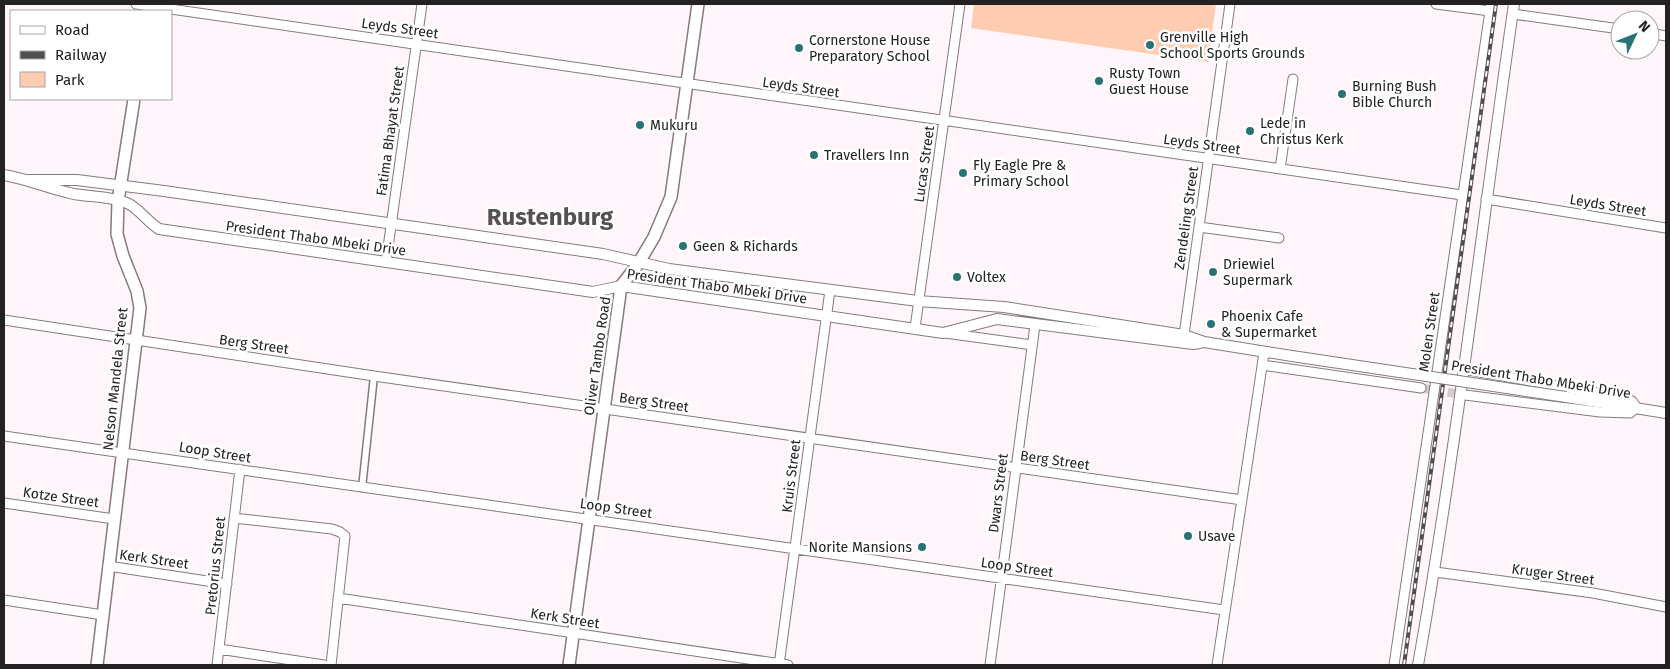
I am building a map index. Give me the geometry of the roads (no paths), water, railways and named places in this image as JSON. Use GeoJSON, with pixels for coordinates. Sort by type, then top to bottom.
{"type":"FeatureCollection","features":[{"type":"Feature","properties":{"kind":"main road","name":"Oliver Tambo Road"},"geometry":{"type":"LineString","coordinates":[[569,665],[621,286],[640,264],[666,213],[671,197],[698,4]]}},
{"type":"Feature","properties":{"kind":"main road","name":"Nelson Mandela Street"},"geometry":{"type":"LineString","coordinates":[[97,665],[140,308],[137,291],[123,256],[117,234],[118,201],[134,100]]}},
{"type":"Feature","properties":{"kind":"street","name":"Leyds Street"},"geometry":{"type":"LineString","coordinates":[[136,4],[170,10]]}},
{"type":"Feature","properties":{"kind":"street","name":"Fatima Bhayat Street"},"geometry":{"type":"LineString","coordinates":[[386,262],[422,4]]}},
{"type":"Feature","properties":{"kind":"street","name":"Lucas Street"},"geometry":{"type":"LineString","coordinates":[[915,328],[960,4]]}},
{"type":"Feature","properties":{"kind":"street","name":"Zendeling Street"},"geometry":{"type":"LineString","coordinates":[[1184,335],[1230,4]]}},
{"type":"Feature","properties":{"kind":"street"},"geometry":{"type":"LineString","coordinates":[[1436,4],[1491,7]]}},
{"type":"Feature","properties":{"kind":"street","name":"Molen Street"},"geometry":{"type":"LineString","coordinates":[[1394,665],[1491,7]]}},
{"type":"Feature","properties":{"kind":"street"},"geometry":{"type":"LineString","coordinates":[[1418,665],[1448,485],[1486,199],[1514,9],[1610,27]]}},
{"type":"Feature","properties":{"kind":"street","name":"Leyds Street"},"geometry":{"type":"LineString","coordinates":[[172,10],[1462,195]]}},
{"type":"Feature","properties":{"kind":"street"},"geometry":{"type":"LineString","coordinates":[[1280,169],[1293,79]]}},
{"type":"Feature","properties":{"kind":"street","name":"President Thabo Mbeki Drive"},"geometry":{"type":"LineString","coordinates":[[4,175],[29,180],[74,194],[118,201],[135,208],[149,224],[159,230],[593,292],[621,286],[826,314],[943,333],[997,319],[1193,344],[1204,342]]}},
{"type":"Feature","properties":{"kind":"street","name":"President Thabo Mbeki Drive"},"geometry":{"type":"LineString","coordinates":[[29,180],[76,180],[603,254],[640,264],[918,301],[1004,307],[1184,335],[1204,342],[1264,353],[1636,407],[1666,413]]}},
{"type":"Feature","properties":{"kind":"street","name":"Leyds Street"},"geometry":{"type":"LineString","coordinates":[[1486,199],[1666,228]]}},
{"type":"Feature","properties":{"kind":"street"},"geometry":{"type":"LineString","coordinates":[[1199,227],[1279,238]]}},
{"type":"Feature","properties":{"kind":"street","name":"Kruis Street"},"geometry":{"type":"LineString","coordinates":[[782,665],[795,548],[830,290]]}},
{"type":"Feature","properties":{"kind":"street","name":"Berg Street"},"geometry":{"type":"LineString","coordinates":[[4,320],[374,376],[1242,500]]}},
{"type":"Feature","properties":{"kind":"street","name":"Dwars Street"},"geometry":{"type":"LineString","coordinates":[[990,665],[1015,468],[1036,324]]}},
{"type":"Feature","properties":{"kind":"street"},"geometry":{"type":"LineString","coordinates":[[943,333],[1032,346]]}},
{"type":"Feature","properties":{"kind":"street"},"geometry":{"type":"LineString","coordinates":[[1176,342],[1184,335]]}},
{"type":"Feature","properties":{"kind":"street"},"geometry":{"type":"LineString","coordinates":[[1217,665],[1264,353]]}},
{"type":"Feature","properties":{"kind":"street"},"geometry":{"type":"LineString","coordinates":[[1262,365],[1421,388]]}},
{"type":"Feature","properties":{"kind":"street"},"geometry":{"type":"LineString","coordinates":[[1463,369],[1620,397],[1632,400],[1636,407],[1630,413],[1600,412],[1465,395]]}},
{"type":"Feature","properties":{"kind":"street"},"geometry":{"type":"LineString","coordinates":[[362,488],[374,376]]}},
{"type":"Feature","properties":{"kind":"street","name":"Loop Street"},"geometry":{"type":"LineString","coordinates":[[4,436],[362,488],[590,518],[1224,610]]}},
{"type":"Feature","properties":{"kind":"street","name":"Pretorius Street"},"geometry":{"type":"LineString","coordinates":[[217,665],[240,469]]}},
{"type":"Feature","properties":{"kind":"street","name":"Kotze Street"},"geometry":{"type":"LineString","coordinates":[[4,504],[114,518]]}},
{"type":"Feature","properties":{"kind":"street"},"geometry":{"type":"LineString","coordinates":[[234,518],[332,529],[343,534],[346,540],[331,665]]}},
{"type":"Feature","properties":{"kind":"street","name":"Kerk Street"},"geometry":{"type":"LineString","coordinates":[[108,566],[227,584]]}},
{"type":"Feature","properties":{"kind":"street","name":"Kruger Street"},"geometry":{"type":"LineString","coordinates":[[1435,572],[1593,593],[1666,607]]}},
{"type":"Feature","properties":{"kind":"street","name":"Kerk Street"},"geometry":{"type":"LineString","coordinates":[[338,598],[782,665]]}},
{"type":"Feature","properties":{"kind":"street"},"geometry":{"type":"LineString","coordinates":[[4,600],[103,616]]}},
{"type":"Feature","properties":{"kind":"street"},"geometry":{"type":"LineString","coordinates":[[220,650],[324,665]]}},
{"type":"Feature","properties":{"kind":"tunnel"},"geometry":{"type":"LineString","coordinates":[[1421,388],[1465,395]]}},
{"type":"Feature","properties":{"kind":"railway"},"geometry":{"type":"LineString","coordinates":[[1404,665],[1496,4]]}},
{"type":"Feature","properties":{"kind":"place","name":"Grenville High School Sports Grounds"},"geometry":{"type":"Point","coordinates":[1150,45]}},
{"type":"Feature","properties":{"kind":"place","name":"Cornerstone House Preparatory School"},"geometry":{"type":"Point","coordinates":[799,48]}},
{"type":"Feature","properties":{"kind":"place","name":"Rusty Town Guest House"},"geometry":{"type":"Point","coordinates":[1099,81]}},
{"type":"Feature","properties":{"kind":"place","name":"Burning Bush Bible Church"},"geometry":{"type":"Point","coordinates":[1342,94]}},
{"type":"Feature","properties":{"kind":"place","name":"Mukuru"},"geometry":{"type":"Point","coordinates":[640,125]}},
{"type":"Feature","properties":{"kind":"place","name":"Lede in Christus Kerk"},"geometry":{"type":"Point","coordinates":[1250,131]}},
{"type":"Feature","properties":{"kind":"place","name":"Travellers Inn"},"geometry":{"type":"Point","coordinates":[814,155]}},
{"type":"Feature","properties":{"kind":"place","name":"Fly Eagle Pre & Primary School"},"geometry":{"type":"Point","coordinates":[963,173]}},
{"type":"Feature","properties":{"kind":"place","name":"Geen & Richards"},"geometry":{"type":"Point","coordinates":[683,246]}},
{"type":"Feature","properties":{"kind":"place","name":"Driewiel Supermark"},"geometry":{"type":"Point","coordinates":[1213,272]}},
{"type":"Feature","properties":{"kind":"place","name":"Voltex"},"geometry":{"type":"Point","coordinates":[957,277]}},
{"type":"Feature","properties":{"kind":"place","name":"Phoenix Cafe & Supermarket"},"geometry":{"type":"Point","coordinates":[1211,324]}},
{"type":"Feature","properties":{"kind":"place","name":"Usave"},"geometry":{"type":"Point","coordinates":[1188,536]}},
{"type":"Feature","properties":{"kind":"place","name":"Norite Mansions"},"geometry":{"type":"Point","coordinates":[922,547]}},
{"type":"Feature","properties":{"kind":"district","name":"Rustenburg"},"geometry":{"type":"Point","coordinates":[550,217]}}]}
